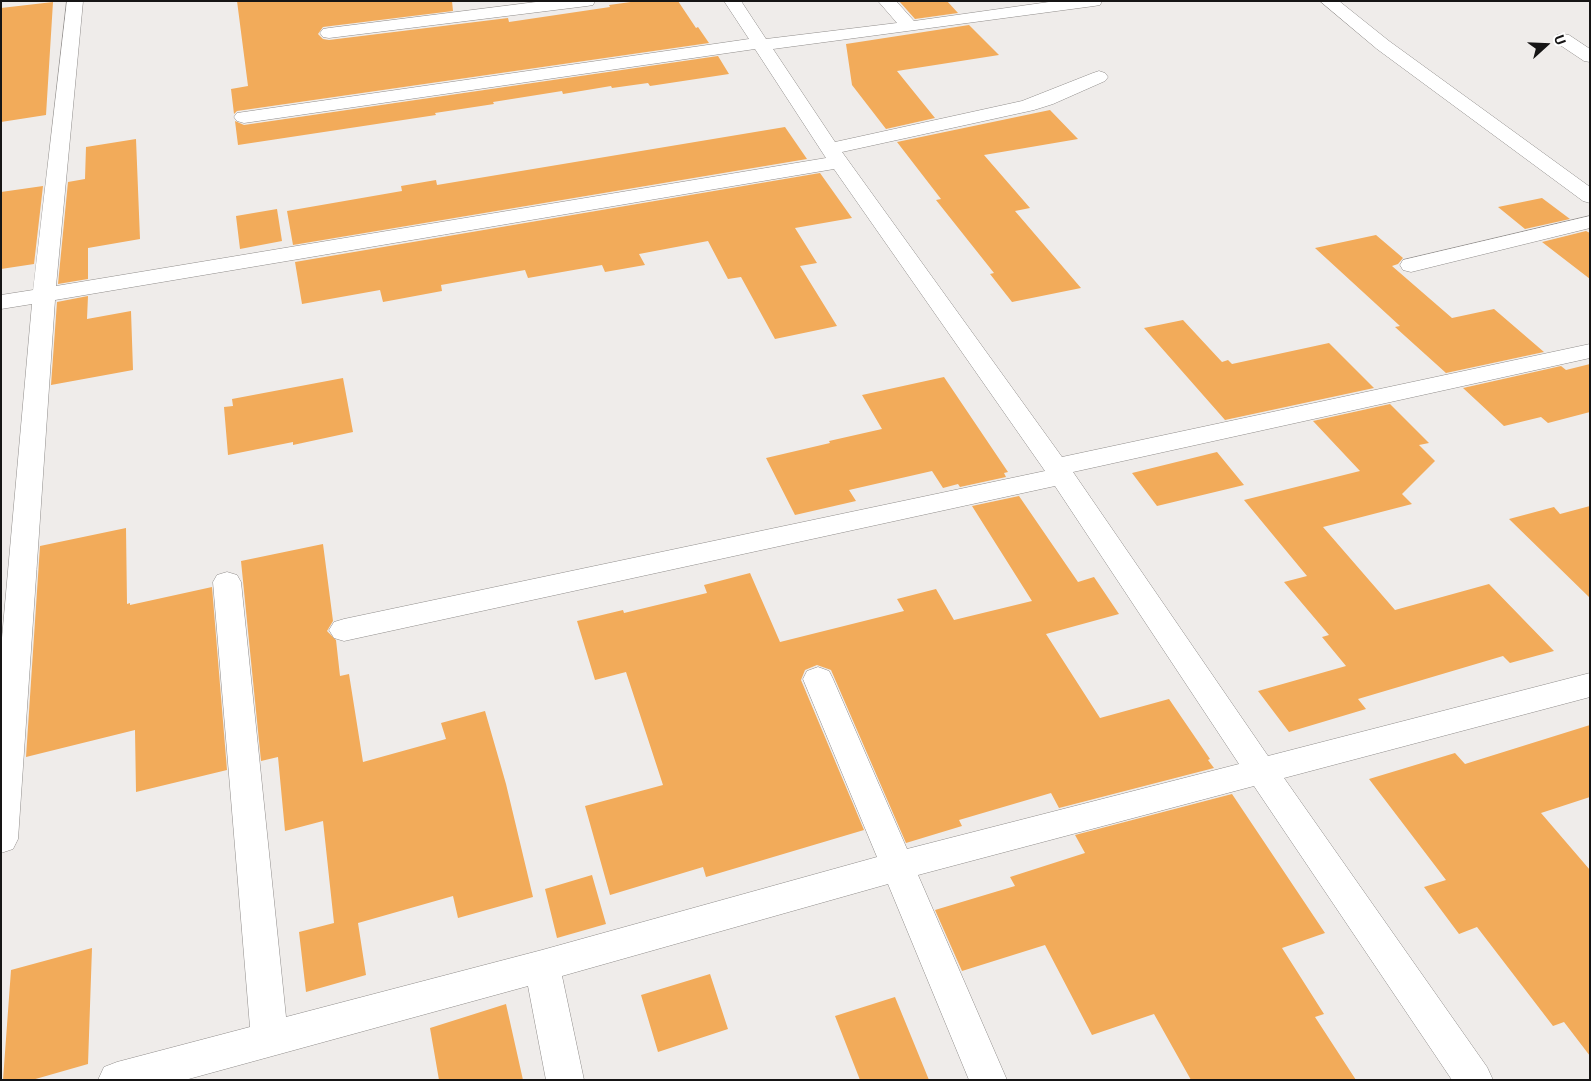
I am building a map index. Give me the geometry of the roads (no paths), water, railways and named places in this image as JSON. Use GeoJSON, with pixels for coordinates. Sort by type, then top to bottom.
{"type":"FeatureCollection","features":[{"type":"Feature","properties":{"kind":"street"},"geometry":{"type":"LineString","coordinates":[[1,840],[44,296],[75,1]]}},
{"type":"Feature","properties":{"kind":"street"},"geometry":{"type":"LineString","coordinates":[[329,33],[587,1]]}},
{"type":"Feature","properties":{"kind":"street"},"geometry":{"type":"LineString","coordinates":[[732,1],[834,156],[1059,471],[1261,771],[1474,1080]]}},
{"type":"Feature","properties":{"kind":"street"},"geometry":{"type":"LineString","coordinates":[[886,1],[910,27]]}},
{"type":"Feature","properties":{"kind":"street"},"geometry":{"type":"LineString","coordinates":[[244,117],[762,44],[910,27],[1094,1]]}},
{"type":"Feature","properties":{"kind":"street"},"geometry":{"type":"LineString","coordinates":[[1328,1],[1391,51],[1590,197]]}},
{"type":"Feature","properties":{"kind":"street"},"geometry":{"type":"LineString","coordinates":[[1563,39],[1590,57]]}},
{"type":"Feature","properties":{"kind":"street"},"geometry":{"type":"LineString","coordinates":[[1,302],[44,296],[834,156],[1027,106],[1046,100],[1099,77]]}},
{"type":"Feature","properties":{"kind":"street"},"geometry":{"type":"LineString","coordinates":[[1411,265],[1590,222]]}},
{"type":"Feature","properties":{"kind":"street"},"geometry":{"type":"LineString","coordinates":[[344,630],[1590,351]]}},
{"type":"Feature","properties":{"kind":"street"},"geometry":{"type":"LineString","coordinates":[[227,582],[270,1038]]}},
{"type":"Feature","properties":{"kind":"street"},"geometry":{"type":"LineString","coordinates":[[818,679],[843,742],[898,866],[988,1080]]}},
{"type":"Feature","properties":{"kind":"street"},"geometry":{"type":"LineString","coordinates":[[117,1080],[542,966],[898,866],[1590,685]]}},
{"type":"Feature","properties":{"kind":"street"},"geometry":{"type":"LineString","coordinates":[[542,966],[565,1080]]}}]}
